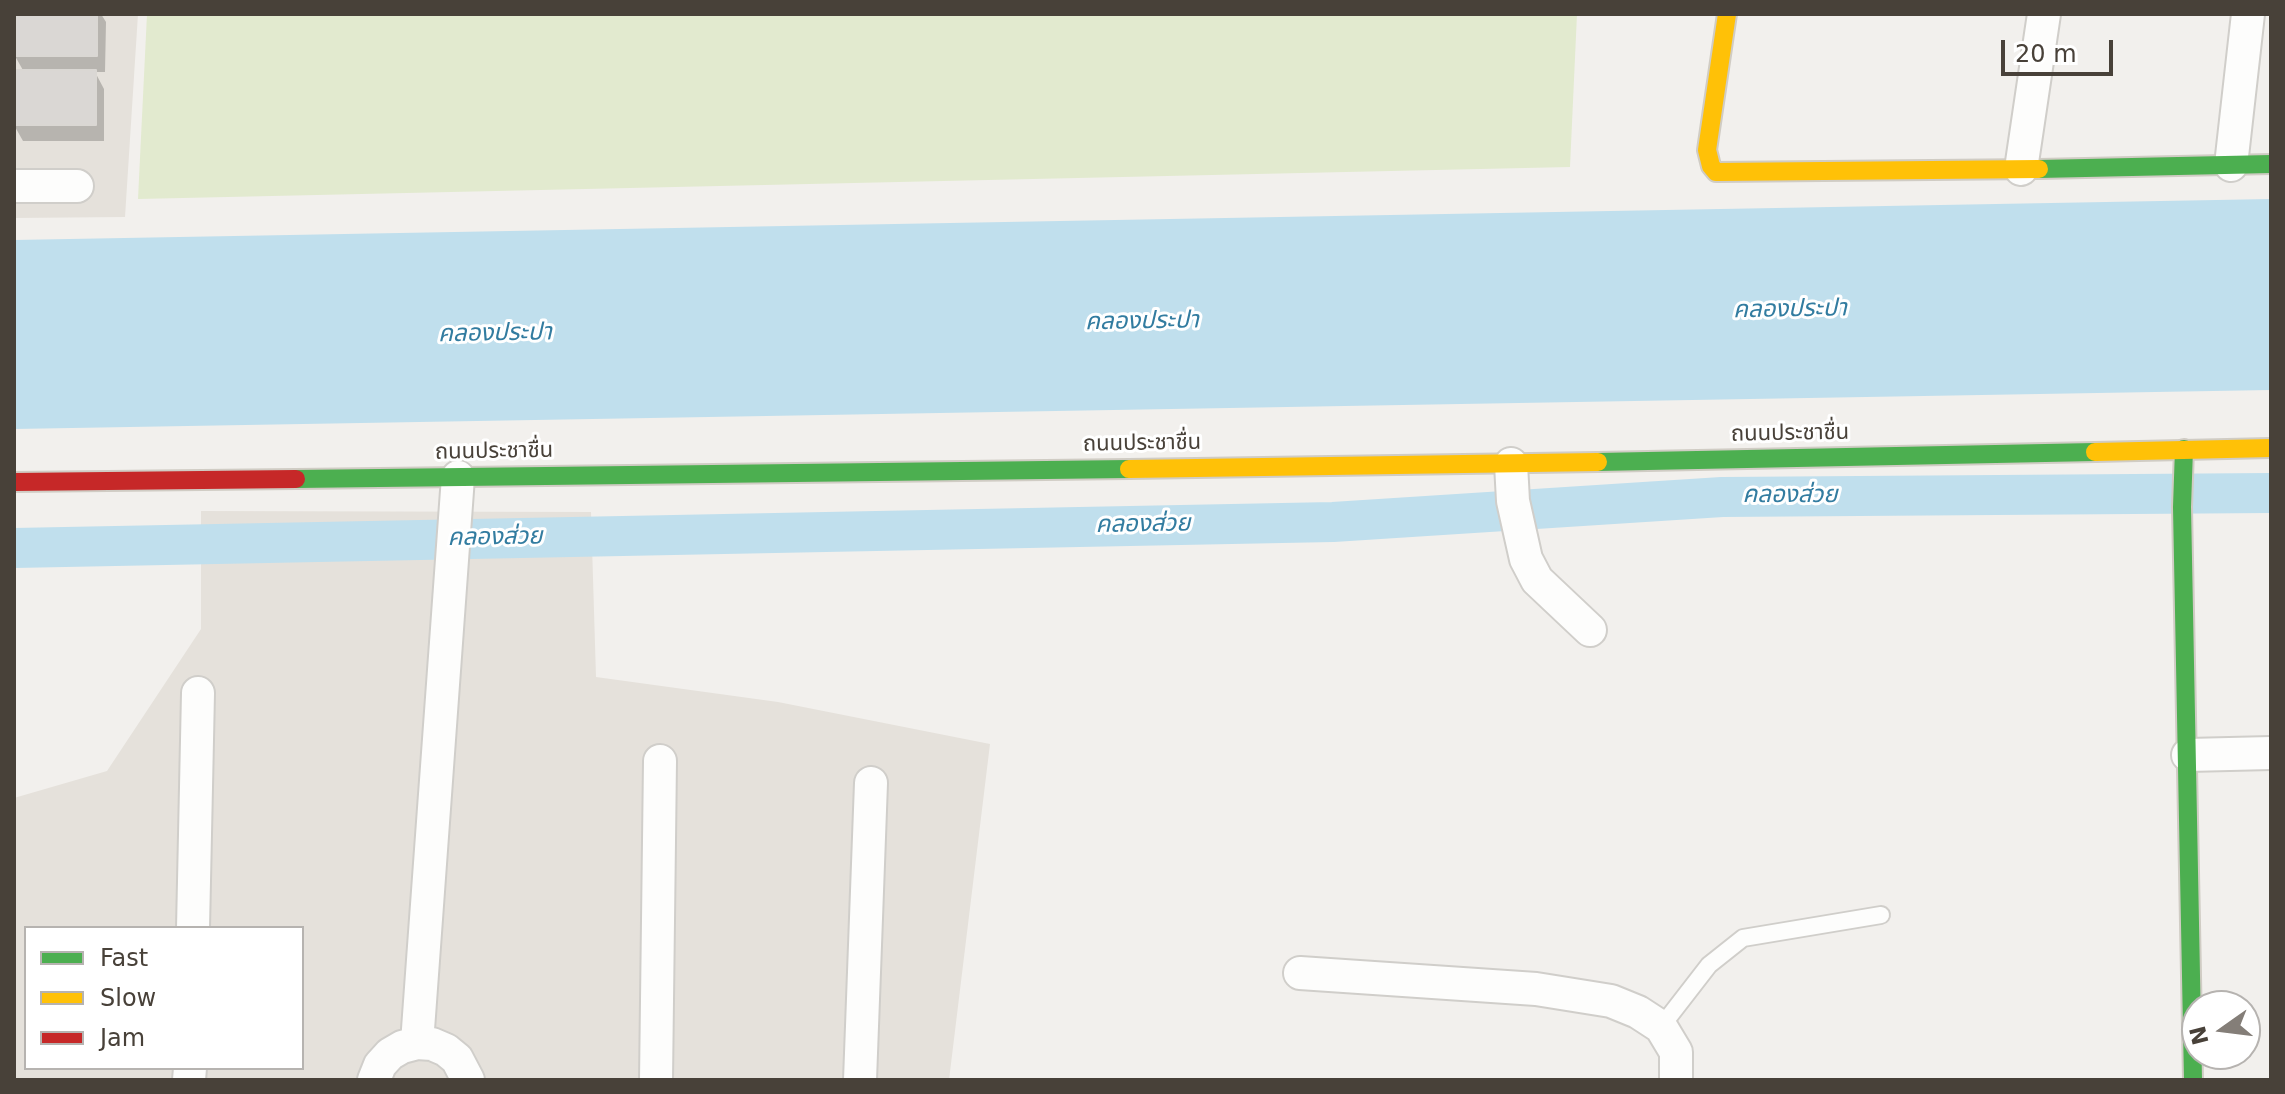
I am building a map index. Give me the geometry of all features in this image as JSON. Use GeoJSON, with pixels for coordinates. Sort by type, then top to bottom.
{"type":"FeatureCollection","features":[{"type":"Feature","properties":{"kind":"street"},"geometry":{"type":"LineString","coordinates":[[1727,14],[1707,150],[1716,172],[2271,164]]}},
{"type":"Feature","properties":{"kind":"street"},"geometry":{"type":"LineString","coordinates":[[2021,169],[2044,14]]}},
{"type":"Feature","properties":{"kind":"street"},"geometry":{"type":"LineString","coordinates":[[2231,165],[2248,14]]}},
{"type":"Feature","properties":{"kind":"street"},"geometry":{"type":"LineString","coordinates":[[14,186],[77,186]]}},
{"type":"Feature","properties":{"kind":"street","name":"ถนนประชาชื่น"},"geometry":{"type":"LineString","coordinates":[[14,482],[1511,464],[2271,448]]}},
{"type":"Feature","properties":{"kind":"street"},"geometry":{"type":"LineString","coordinates":[[2184,449],[2182,507],[2193,1080]]}},
{"type":"Feature","properties":{"kind":"street"},"geometry":{"type":"LineString","coordinates":[[1511,464],[1514,508],[1526,559],[1537,580],[1590,630]]}},
{"type":"Feature","properties":{"kind":"street"},"geometry":{"type":"LineString","coordinates":[[417,1043],[458,477]]}},
{"type":"Feature","properties":{"kind":"street"},"geometry":{"type":"LineString","coordinates":[[193,926],[198,693]]}},
{"type":"Feature","properties":{"kind":"street"},"geometry":{"type":"LineString","coordinates":[[2188,755],[2271,753]]}},
{"type":"Feature","properties":{"kind":"street"},"geometry":{"type":"LineString","coordinates":[[656,1080],[660,761]]}},
{"type":"Feature","properties":{"kind":"street"},"geometry":{"type":"LineString","coordinates":[[860,1080],[871,783]]}},
{"type":"Feature","properties":{"kind":"street"},"geometry":{"type":"LineString","coordinates":[[1300,973],[1536,989],[1611,1001],[1638,1012],[1661,1027],[1676,1052],[1676,1080]]}},
{"type":"Feature","properties":{"kind":"street"},"geometry":{"type":"LineString","coordinates":[[374,1080],[380,1065],[390,1054],[417,1043],[432,1044],[446,1050],[457,1059],[468,1080]]}},
{"type":"Feature","properties":{"kind":"lane"},"geometry":{"type":"LineString","coordinates":[[1661,1027],[1709,965],[1743,938],[1881,915]]}},
{"type":"Feature","properties":{"kind":"shaded area"},"geometry":{"type":"Polygon","coordinates":[[[14,14],[138,14],[125,217],[14,218],[14,14]]]}},
{"type":"Feature","properties":{"kind":"shaded area"},"geometry":{"type":"Polygon","coordinates":[[[201,511],[591,512],[596,677],[778,702],[990,744],[949,1080],[14,1080],[14,798],[107,771],[201,629],[201,511]]]}},
{"type":"Feature","properties":{"kind":"green space"},"geometry":{"type":"Polygon","coordinates":[[[147,14],[1577,14],[1570,167],[138,199],[147,14]]]}},
{"type":"Feature","properties":{"kind":"water","name":"คลองประปา"},"geometry":{"type":"Polygon","coordinates":[[[2271,199],[2271,390],[14,429],[14,240],[2271,199]]]}},
{"type":"Feature","properties":{"kind":"building"},"geometry":{"type":"Polygon","coordinates":[[[14,14],[97,14],[97,56],[14,56],[14,14]]]}},
{"type":"Feature","properties":{"kind":"building"},"geometry":{"type":"Polygon","coordinates":[[[14,70],[96,70],[96,125],[14,125],[14,70]]]}},
{"type":"Feature","properties":{"kind":"waterway","name":"คลองส่วย"},"geometry":{"type":"LineString","coordinates":[[14,548],[1333,522],[1722,497],[2271,493]]}},
{"type":"Feature","properties":{"kind":"traffic: fast"},"geometry":{"type":"LineString","coordinates":[[2039,169],[2271,164]]}},
{"type":"Feature","properties":{"kind":"traffic: fast"},"geometry":{"type":"LineString","coordinates":[[2184,449],[2182,507],[2193,1080]]}},
{"type":"Feature","properties":{"kind":"traffic: fast"},"geometry":{"type":"LineString","coordinates":[[1598,462],[2095,452]]}},
{"type":"Feature","properties":{"kind":"traffic: fast"},"geometry":{"type":"LineString","coordinates":[[296,479],[1129,469]]}},
{"type":"Feature","properties":{"kind":"traffic: slow"},"geometry":{"type":"LineString","coordinates":[[1727,14],[1707,150],[1716,172],[2039,169]]}},
{"type":"Feature","properties":{"kind":"traffic: slow"},"geometry":{"type":"LineString","coordinates":[[2095,452],[2271,448]]}},
{"type":"Feature","properties":{"kind":"traffic: slow"},"geometry":{"type":"LineString","coordinates":[[1129,469],[1598,462]]}},
{"type":"Feature","properties":{"kind":"traffic: jam"},"geometry":{"type":"LineString","coordinates":[[14,482],[296,479]]}}]}
